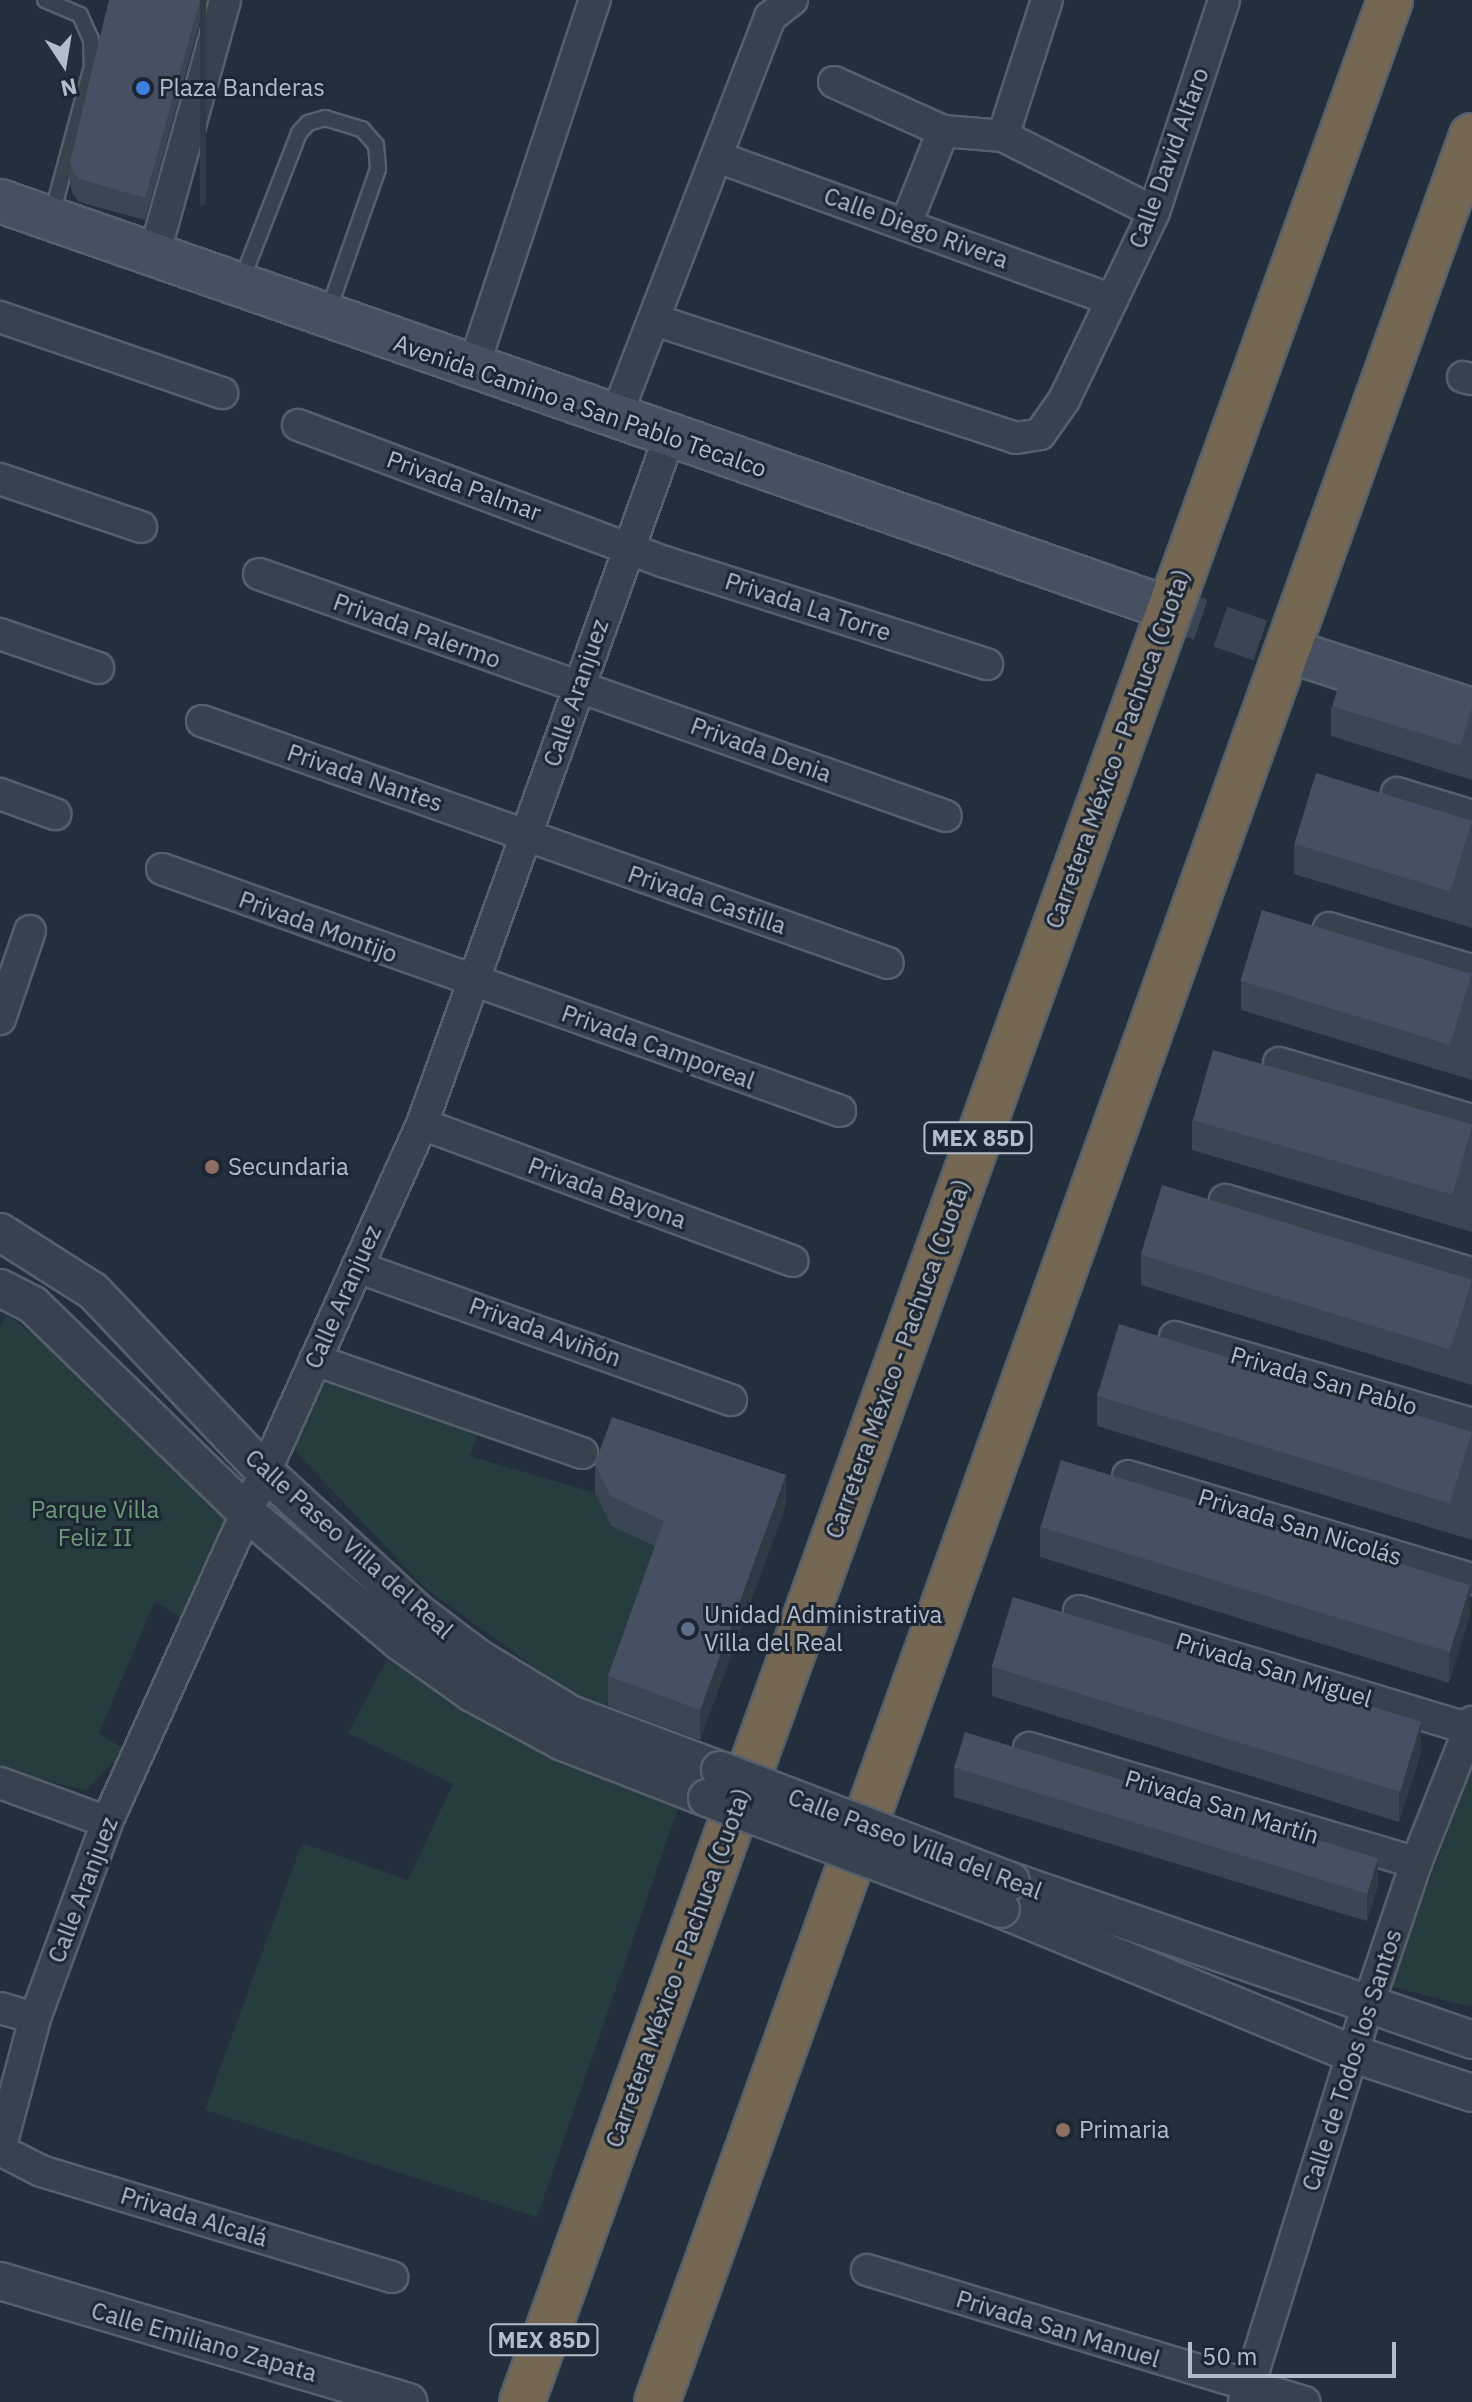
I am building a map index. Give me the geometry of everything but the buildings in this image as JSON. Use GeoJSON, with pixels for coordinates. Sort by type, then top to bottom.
{"type":"FeatureCollection","features":[{"type":"Feature","properties":{"kind":"highway","name":"Carretera México - Pachuca (Cuota)"},"geometry":{"type":"LineString","coordinates":[[522,2402],[1390,0]]}},
{"type":"Feature","properties":{"kind":"highway"},"geometry":{"type":"LineString","coordinates":[[657,2402],[1472,136]]}},
{"type":"Feature","properties":{"kind":"main road","name":"Avenida Camino a San Pablo Tecalco"},"geometry":{"type":"LineString","coordinates":[[0,201],[669,438],[1161,606]]}},
{"type":"Feature","properties":{"kind":"main road"},"geometry":{"type":"LineString","coordinates":[[1311,658],[1472,710]]}},
{"type":"Feature","properties":{"kind":"street"},"geometry":{"type":"LineString","coordinates":[[154,255],[225,0]]}},
{"type":"Feature","properties":{"kind":"street"},"geometry":{"type":"LineString","coordinates":[[473,368],[595,0]]}},
{"type":"Feature","properties":{"kind":"street"},"geometry":{"type":"LineString","coordinates":[[615,419],[720,158],[770,17],[792,0]]}},
{"type":"Feature","properties":{"kind":"street"},"geometry":{"type":"LineString","coordinates":[[1003,136],[1047,0]]}},
{"type":"Feature","properties":{"kind":"street","name":"Calle David Alfaro"},"geometry":{"type":"LineString","coordinates":[[655,320],[1016,438],[1040,434],[1064,400],[1154,212],[1224,0]]}},
{"type":"Feature","properties":{"kind":"street"},"geometry":{"type":"LineString","coordinates":[[834,82],[943,131],[1003,136],[1154,212]]}},
{"type":"Feature","properties":{"kind":"street"},"geometry":{"type":"LineString","coordinates":[[906,224],[943,131]]}},
{"type":"Feature","properties":{"kind":"street","name":"Calle Diego Rivera"},"geometry":{"type":"LineString","coordinates":[[720,158],[1112,300]]}},
{"type":"Feature","properties":{"kind":"street"},"geometry":{"type":"LineString","coordinates":[[0,317],[222,393]]}},
{"type":"Feature","properties":{"kind":"street","name":"Privada Palmar"},"geometry":{"type":"LineString","coordinates":[[298,425],[630,547]]}},
{"type":"Feature","properties":{"kind":"street","name":"Calle Aranjuez"},"geometry":{"type":"LineString","coordinates":[[0,2149],[35,2018],[107,1822],[141,1757],[264,1471],[422,1124],[528,836],[575,687],[669,438]]}},
{"type":"Feature","properties":{"kind":"street"},"geometry":{"type":"LineString","coordinates":[[0,479],[141,527]]}},
{"type":"Feature","properties":{"kind":"street","name":"Privada La Torre"},"geometry":{"type":"LineString","coordinates":[[630,547],[987,664]]}},
{"type":"Feature","properties":{"kind":"street","name":"Privada Palermo"},"geometry":{"type":"LineString","coordinates":[[259,574],[575,687]]}},
{"type":"Feature","properties":{"kind":"street"},"geometry":{"type":"LineString","coordinates":[[0,634],[98,668]]}},
{"type":"Feature","properties":{"kind":"street","name":"Privada Denia"},"geometry":{"type":"LineString","coordinates":[[575,687],[946,816]]}},
{"type":"Feature","properties":{"kind":"street","name":"Privada Nantes"},"geometry":{"type":"LineString","coordinates":[[202,721],[528,836]]}},
{"type":"Feature","properties":{"kind":"street"},"geometry":{"type":"LineString","coordinates":[[1397,793],[1472,816]]}},
{"type":"Feature","properties":{"kind":"street"},"geometry":{"type":"LineString","coordinates":[[0,794],[55,814]]}},
{"type":"Feature","properties":{"kind":"street","name":"Privada Castilla"},"geometry":{"type":"LineString","coordinates":[[528,836],[888,963]]}},
{"type":"Feature","properties":{"kind":"street","name":"Privada Montijo"},"geometry":{"type":"LineString","coordinates":[[162,869],[476,983]]}},
{"type":"Feature","properties":{"kind":"street"},"geometry":{"type":"LineString","coordinates":[[1329,928],[1472,970]]}},
{"type":"Feature","properties":{"kind":"street"},"geometry":{"type":"LineString","coordinates":[[0,1019],[30,931]]}},
{"type":"Feature","properties":{"kind":"street","name":"Privada Camporeal"},"geometry":{"type":"LineString","coordinates":[[476,983],[840,1111]]}},
{"type":"Feature","properties":{"kind":"street"},"geometry":{"type":"LineString","coordinates":[[1279,1063],[1472,1120]]}},
{"type":"Feature","properties":{"kind":"street","name":"Privada Bayona"},"geometry":{"type":"LineString","coordinates":[[422,1124],[792,1261]]}},
{"type":"Feature","properties":{"kind":"street"},"geometry":{"type":"LineString","coordinates":[[1225,1200],[1472,1273]]}},
{"type":"Feature","properties":{"kind":"street","name":"Calle Paseo Villa del Real"},"geometry":{"type":"LineString","coordinates":[[0,1232],[93,1291],[264,1471],[416,1611],[478,1658],[570,1714],[714,1784],[1006,1895],[1353,2054],[1472,2093]]}},
{"type":"Feature","properties":{"kind":"street","name":"Privada Aviñón"},"geometry":{"type":"LineString","coordinates":[[357,1267],[731,1400]]}},
{"type":"Feature","properties":{"kind":"street","name":"Calle Paseo Villa del Real"},"geometry":{"type":"LineString","coordinates":[[0,1288],[33,1305],[246,1512],[398,1640],[472,1693],[563,1742],[714,1784]]}},
{"type":"Feature","properties":{"kind":"street","name":"Privada San Pablo"},"geometry":{"type":"LineString","coordinates":[[1175,1337],[1472,1424]]}},
{"type":"Feature","properties":{"kind":"street"},"geometry":{"type":"LineString","coordinates":[[315,1360],[582,1453]]}},
{"type":"Feature","properties":{"kind":"street","name":"Privada San Nicolás"},"geometry":{"type":"LineString","coordinates":[[1128,1476],[1472,1579]]}},
{"type":"Feature","properties":{"kind":"street","name":"Privada San Miguel"},"geometry":{"type":"LineString","coordinates":[[1079,1611],[1471,1726]]}},
{"type":"Feature","properties":{"kind":"street","name":"Calle de Todos los Santos"},"geometry":{"type":"LineString","coordinates":[[1247,2394],[1368,2005],[1416,1863],[1471,1726]]}},
{"type":"Feature","properties":{"kind":"street","name":"Privada San Martín"},"geometry":{"type":"LineString","coordinates":[[1029,1748],[1416,1863]]}},
{"type":"Feature","properties":{"kind":"street"},"geometry":{"type":"LineString","coordinates":[[0,1783],[107,1822]]}},
{"type":"Feature","properties":{"kind":"street","name":"Calle Paseo Villa del Real"},"geometry":{"type":"LineString","coordinates":[[1006,1895],[1368,2005],[1472,2040]]}},
{"type":"Feature","properties":{"kind":"street"},"geometry":{"type":"LineString","coordinates":[[0,2008],[35,2018]]}},
{"type":"Feature","properties":{"kind":"street","name":"Privada Alcalá"},"geometry":{"type":"LineString","coordinates":[[0,2149],[41,2171],[392,2277]]}},
{"type":"Feature","properties":{"kind":"street","name":"Privada San Manuel"},"geometry":{"type":"LineString","coordinates":[[867,2270],[1247,2394],[1304,2402]]}},
{"type":"Feature","properties":{"kind":"street","name":"Calle Emiliano Zapata"},"geometry":{"type":"LineString","coordinates":[[0,2281],[408,2402]]}},
{"type":"Feature","properties":{"kind":"lane"},"geometry":{"type":"LineString","coordinates":[[45,0],[80,15],[91,40],[92,66],[50,219]]}},
{"type":"Feature","properties":{"kind":"lane"},"geometry":{"type":"LineString","coordinates":[[240,286],[299,133],[308,123],[325,118],[362,129],[376,145],[378,169],[327,316]]}},
{"type":"Feature","properties":{"kind":"green space","name":"Parque Villa Feliz II"},"geometry":{"type":"Polygon","coordinates":[[[6,1314],[52,1349],[230,1519],[180,1617],[155,1601],[99,1733],[125,1750],[86,1791],[0,1768],[0,1328],[6,1314]]]}},
{"type":"Feature","properties":{"kind":"green space"},"geometry":{"type":"Polygon","coordinates":[[[327,1361],[482,1424],[470,1456],[595,1493],[611,1526],[664,1550],[606,1708],[573,1695],[425,1588],[294,1450],[327,1361]]]}},
{"type":"Feature","properties":{"kind":"green space"},"geometry":{"type":"Polygon","coordinates":[[[397,1641],[684,1791],[537,2217],[205,2110],[302,1843],[408,1880],[453,1784],[348,1733],[397,1641]]]}},
{"type":"Feature","properties":{"kind":"green space"},"geometry":{"type":"Polygon","coordinates":[[[1472,1769],[1472,2007],[1389,1986],[1472,1769]]]}},
{"type":"Feature","properties":{"kind":"tunnel"},"geometry":{"type":"LineString","coordinates":[[1161,606],[1311,658]]}},
{"type":"Feature","properties":{"kind":"place","name":"Plaza Banderas"},"geometry":{"type":"Point","coordinates":[143,88]}},
{"type":"Feature","properties":{"kind":"place","name":"Secundaria"},"geometry":{"type":"Point","coordinates":[212,1167]}},
{"type":"Feature","properties":{"kind":"place","name":"Unidad Administrativa Villa del Real"},"geometry":{"type":"Point","coordinates":[688,1629]}},
{"type":"Feature","properties":{"kind":"place","name":"Primaria"},"geometry":{"type":"Point","coordinates":[1063,2130]}}]}
